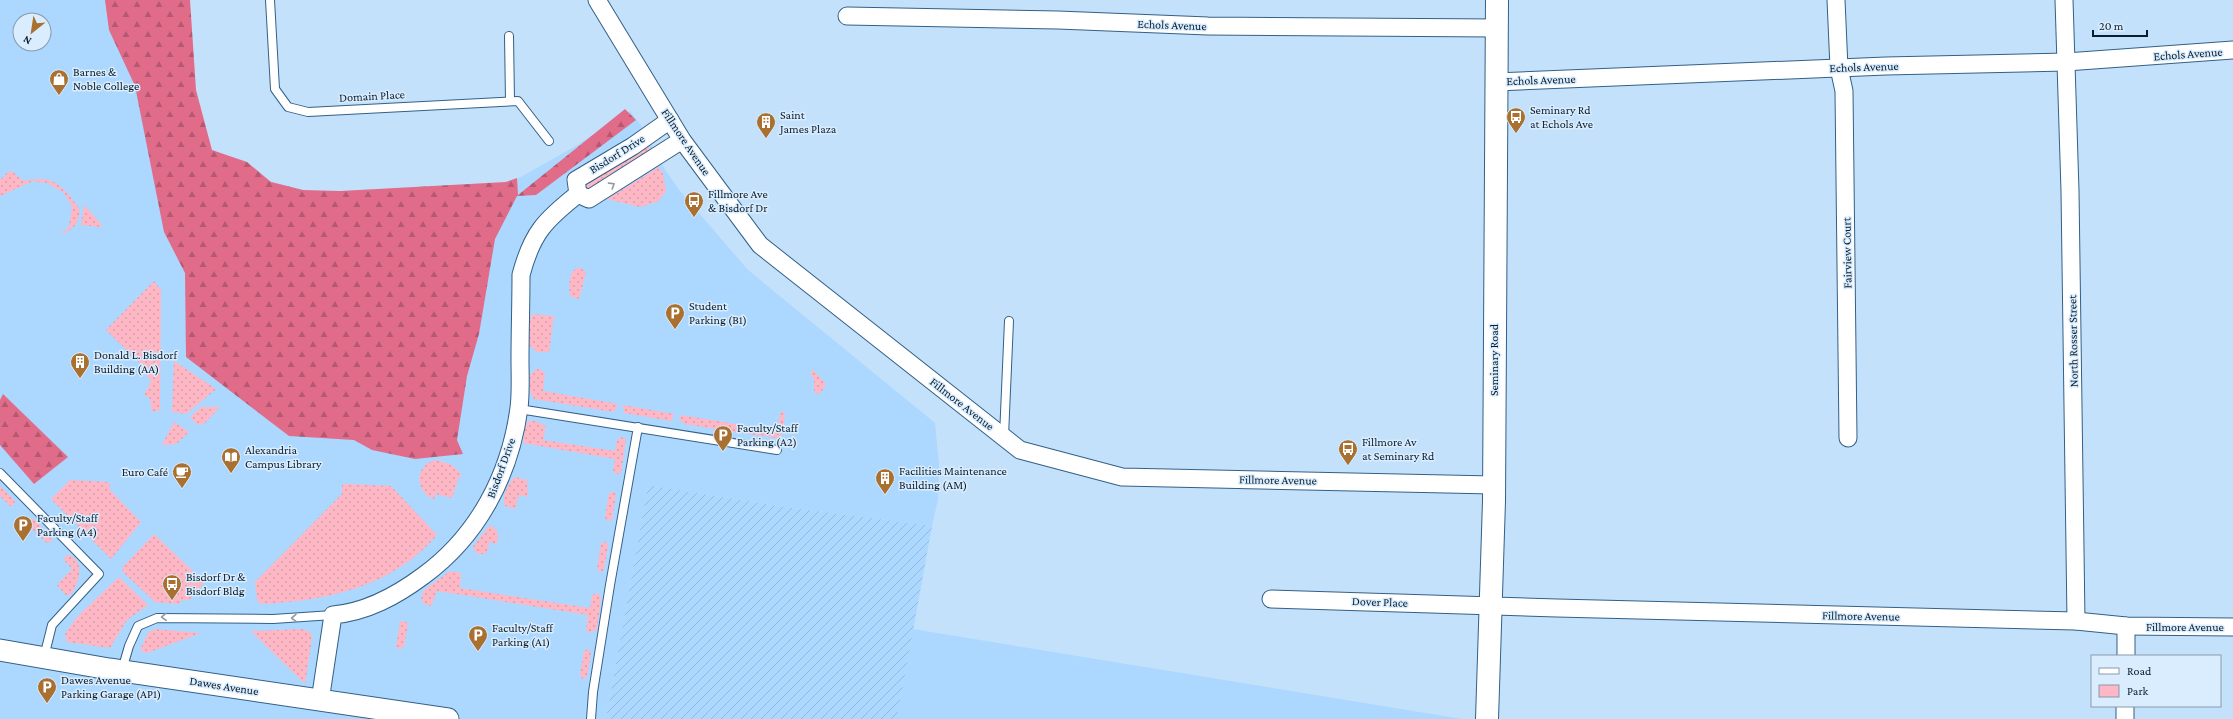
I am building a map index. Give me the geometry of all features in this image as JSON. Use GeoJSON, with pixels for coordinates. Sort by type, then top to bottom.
{"type":"FeatureCollection","features":[{"type":"Feature","properties":{"kind":"main road","name":"Seminary Road"},"geometry":{"type":"LineString","coordinates":[[1487,719],[1493,485],[1497,0]]}},
{"type":"Feature","properties":{"kind":"street","name":"Fillmore Avenue"},"geometry":{"type":"LineString","coordinates":[[597,0],[682,140],[760,245],[1020,450],[1122,477],[1493,485]]}},
{"type":"Feature","properties":{"kind":"street","name":"Fairview Court"},"geometry":{"type":"LineString","coordinates":[[1836,0],[1839,68],[1844,99],[1848,438]]}},
{"type":"Feature","properties":{"kind":"street","name":"North Rosser Street"},"geometry":{"type":"LineString","coordinates":[[2064,0],[2070,190],[2076,620]]}},
{"type":"Feature","properties":{"kind":"street","name":"Echols Avenue"},"geometry":{"type":"LineString","coordinates":[[847,16],[1058,20],[1208,26],[1496,28]]}},
{"type":"Feature","properties":{"kind":"street","name":"Echols Avenue"},"geometry":{"type":"LineString","coordinates":[[1496,82],[1839,68],[2066,62],[2233,50]]}},
{"type":"Feature","properties":{"kind":"street","name":"Bisdorf Drive"},"geometry":{"type":"LineString","coordinates":[[578,194],[576,180],[633,146],[670,120]]}},
{"type":"Feature","properties":{"kind":"street","name":"Bisdorf Drive"},"geometry":{"type":"LineString","coordinates":[[578,194],[589,199],[682,140]]}},
{"type":"Feature","properties":{"kind":"street","name":"Bisdorf Drive"},"geometry":{"type":"LineString","coordinates":[[333,615],[345,614],[380,604],[432,570],[461,541],[486,508],[497,485],[514,436],[519,409],[521,275],[526,255],[540,228],[552,215],[578,194]]}},
{"type":"Feature","properties":{"kind":"street","name":"Dover Place"},"geometry":{"type":"LineString","coordinates":[[1271,599],[1489,606]]}},
{"type":"Feature","properties":{"kind":"street","name":"Fillmore Avenue"},"geometry":{"type":"LineString","coordinates":[[1489,606],[2076,620],[2126,626],[2233,627]]}},
{"type":"Feature","properties":{"kind":"street"},"geometry":{"type":"LineString","coordinates":[[320,701],[333,615]]}},
{"type":"Feature","properties":{"kind":"street"},"geometry":{"type":"LineString","coordinates":[[2126,626],[2126,655]]}},
{"type":"Feature","properties":{"kind":"street","name":"Dawes Avenue"},"geometry":{"type":"LineString","coordinates":[[0,650],[122,671],[448,719]]}},
{"type":"Feature","properties":{"kind":"street"},"geometry":{"type":"LineString","coordinates":[[2125,707],[2125,719]]}},
{"type":"Feature","properties":{"kind":"lane","name":"Domain Place"},"geometry":{"type":"LineString","coordinates":[[270,0],[275,89],[288,107],[308,112],[510,101]]}},
{"type":"Feature","properties":{"kind":"lane"},"geometry":{"type":"LineString","coordinates":[[509,36],[510,101],[518,101],[549,141]]}},
{"type":"Feature","properties":{"kind":"lane"},"geometry":{"type":"LineString","coordinates":[[1004,437],[1009,321]]}},
{"type":"Feature","properties":{"kind":"lane"},"geometry":{"type":"LineString","coordinates":[[519,409],[778,450]]}},
{"type":"Feature","properties":{"kind":"lane"},"geometry":{"type":"LineString","coordinates":[[591,719],[610,585],[638,427]]}},
{"type":"Feature","properties":{"kind":"lane"},"geometry":{"type":"LineString","coordinates":[[0,473],[99,574],[52,625],[44,658]]}},
{"type":"Feature","properties":{"kind":"lane"},"geometry":{"type":"LineString","coordinates":[[122,671],[129,646],[138,626],[157,618],[273,619],[333,615]]}},
{"type":"Feature","properties":{"kind":"shaded area"},"geometry":{"type":"Polygon","coordinates":[[[0,0],[131,0],[216,167],[303,190],[399,200],[459,193],[517,179],[574,147],[630,111],[642,127],[664,168],[680,191],[748,270],[935,423],[939,465],[938,499],[932,526],[778,506],[648,485],[606,719],[0,719],[0,0]]]}},
{"type":"Feature","properties":{"kind":"shaded area"},"geometry":{"type":"Polygon","coordinates":[[[648,485],[778,506],[932,526],[897,719],[606,719],[648,485]]]}},
{"type":"Feature","properties":{"kind":"shaded area"},"geometry":{"type":"Polygon","coordinates":[[[913,629],[1462,719],[897,719],[913,629]]]}},
{"type":"Feature","properties":{"kind":"green space"},"geometry":{"type":"Polygon","coordinates":[[[105,0],[190,0],[196,90],[212,150],[247,162],[271,182],[303,190],[340,191],[506,182],[517,178],[518,195],[625,109],[636,120],[536,195],[517,196],[495,239],[479,334],[467,376],[457,440],[463,454],[415,459],[372,450],[354,440],[289,436],[186,357],[185,273],[164,232],[135,86],[109,30],[105,0]]]}},
{"type":"Feature","properties":{"kind":"green space"},"geometry":{"type":"Polygon","coordinates":[[[648,146],[652,151],[590,189],[586,188],[588,182],[648,146]]]}},
{"type":"Feature","properties":{"kind":"green space"},"geometry":{"type":"Polygon","coordinates":[[[659,167],[663,174],[666,190],[659,201],[640,207],[607,199],[659,167]]]}},
{"type":"Feature","properties":{"kind":"green space"},"geometry":{"type":"Polygon","coordinates":[[[12,171],[23,181],[33,179],[49,180],[62,188],[79,208],[79,217],[75,225],[69,231],[60,235],[69,227],[72,206],[63,192],[47,183],[33,181],[0,196],[0,180],[8,172],[12,171]]]}},
{"type":"Feature","properties":{"kind":"green space"},"geometry":{"type":"Polygon","coordinates":[[[84,205],[102,225],[101,227],[81,225],[84,205]]]}},
{"type":"Feature","properties":{"kind":"green space"},"geometry":{"type":"Polygon","coordinates":[[[579,267],[586,272],[578,299],[570,296],[570,279],[575,269],[579,267]]]}},
{"type":"Feature","properties":{"kind":"green space"},"geometry":{"type":"Polygon","coordinates":[[[154,281],[161,290],[160,410],[152,412],[150,398],[144,395],[151,382],[145,372],[147,370],[106,330],[154,281]]]}},
{"type":"Feature","properties":{"kind":"green space"},"geometry":{"type":"Polygon","coordinates":[[[532,314],[554,316],[549,352],[537,352],[529,345],[529,325],[532,314]]]}},
{"type":"Feature","properties":{"kind":"green space"},"geometry":{"type":"Polygon","coordinates":[[[174,361],[216,389],[186,414],[172,412],[174,361]]]}},
{"type":"Feature","properties":{"kind":"green space"},"geometry":{"type":"Polygon","coordinates":[[[536,369],[542,370],[545,375],[543,391],[618,404],[614,412],[534,399],[530,391],[530,375],[536,369]]]}},
{"type":"Feature","properties":{"kind":"green space"},"geometry":{"type":"Polygon","coordinates":[[[812,369],[826,384],[820,394],[814,392],[814,377],[811,377],[812,369]]]}},
{"type":"Feature","properties":{"kind":"green space"},"geometry":{"type":"Polygon","coordinates":[[[3,394],[68,457],[34,484],[0,445],[0,400],[3,394]]]}},
{"type":"Feature","properties":{"kind":"green space"},"geometry":{"type":"Polygon","coordinates":[[[623,405],[674,414],[671,421],[624,413],[623,405]]]}},
{"type":"Feature","properties":{"kind":"green space"},"geometry":{"type":"Polygon","coordinates":[[[201,407],[220,407],[205,423],[198,425],[190,417],[201,407]]]}},
{"type":"Feature","properties":{"kind":"green space"},"geometry":{"type":"Polygon","coordinates":[[[781,410],[785,415],[782,435],[776,438],[684,424],[679,418],[681,415],[777,431],[781,410]]]}},
{"type":"Feature","properties":{"kind":"green space"},"geometry":{"type":"Polygon","coordinates":[[[533,420],[546,426],[543,440],[615,451],[617,440],[621,437],[626,439],[621,473],[615,474],[613,470],[615,459],[523,443],[526,423],[533,420]]]}},
{"type":"Feature","properties":{"kind":"green space"},"geometry":{"type":"Polygon","coordinates":[[[174,422],[189,432],[176,444],[162,445],[174,422]]]}},
{"type":"Feature","properties":{"kind":"green space"},"geometry":{"type":"Polygon","coordinates":[[[436,460],[452,465],[462,475],[459,477],[452,498],[435,494],[435,500],[423,491],[420,485],[420,473],[423,468],[436,460]]]}},
{"type":"Feature","properties":{"kind":"green space"},"geometry":{"type":"Polygon","coordinates":[[[514,477],[527,480],[528,497],[519,495],[515,509],[505,506],[504,502],[506,491],[514,477]]]}},
{"type":"Feature","properties":{"kind":"green space"},"geometry":{"type":"Polygon","coordinates":[[[70,480],[109,482],[110,490],[141,522],[111,559],[51,499],[70,480]]]}},
{"type":"Feature","properties":{"kind":"green space"},"geometry":{"type":"Polygon","coordinates":[[[342,485],[391,486],[437,535],[419,553],[400,567],[379,579],[357,588],[334,595],[310,599],[260,604],[257,599],[255,582],[342,494],[342,485]]]}},
{"type":"Feature","properties":{"kind":"green space"},"geometry":{"type":"Polygon","coordinates":[[[0,486],[15,501],[13,506],[10,506],[0,496],[0,486]]]}},
{"type":"Feature","properties":{"kind":"green space"},"geometry":{"type":"Polygon","coordinates":[[[614,492],[616,494],[612,520],[608,521],[605,518],[609,493],[614,492]]]}},
{"type":"Feature","properties":{"kind":"green space"},"geometry":{"type":"Polygon","coordinates":[[[30,519],[34,519],[52,538],[52,541],[47,543],[28,525],[30,519]]]}},
{"type":"Feature","properties":{"kind":"green space"},"geometry":{"type":"Polygon","coordinates":[[[493,526],[498,533],[497,544],[489,542],[488,550],[485,554],[477,554],[473,547],[488,527],[493,526]]]}},
{"type":"Feature","properties":{"kind":"green space"},"geometry":{"type":"Polygon","coordinates":[[[154,534],[200,578],[210,578],[189,600],[182,600],[179,604],[155,602],[123,572],[122,568],[154,534]]]}},
{"type":"Feature","properties":{"kind":"green space"},"geometry":{"type":"Polygon","coordinates":[[[605,541],[608,545],[604,570],[600,572],[597,569],[601,544],[605,541]]]}},
{"type":"Feature","properties":{"kind":"green space"},"geometry":{"type":"Polygon","coordinates":[[[66,555],[76,560],[79,565],[76,585],[70,595],[66,595],[57,585],[72,569],[64,560],[66,555]]]}},
{"type":"Feature","properties":{"kind":"green space"},"geometry":{"type":"Polygon","coordinates":[[[450,571],[461,573],[460,588],[590,608],[592,595],[598,593],[601,598],[597,629],[590,633],[586,630],[588,615],[437,591],[431,606],[424,604],[421,599],[424,590],[450,571]]]}},
{"type":"Feature","properties":{"kind":"green space"},"geometry":{"type":"Polygon","coordinates":[[[119,577],[148,605],[127,620],[110,648],[67,642],[65,634],[77,617],[119,577]]]}},
{"type":"Feature","properties":{"kind":"green space"},"geometry":{"type":"Polygon","coordinates":[[[403,621],[408,623],[404,647],[399,649],[396,647],[400,622],[403,621]]]}},
{"type":"Feature","properties":{"kind":"green space"},"geometry":{"type":"Polygon","coordinates":[[[155,629],[201,633],[147,653],[140,650],[148,633],[155,629]]]}},
{"type":"Feature","properties":{"kind":"green space"},"geometry":{"type":"Polygon","coordinates":[[[302,629],[310,632],[312,637],[305,684],[251,631],[302,629]]]}},
{"type":"Feature","properties":{"kind":"green space"},"geometry":{"type":"Polygon","coordinates":[[[588,649],[591,652],[587,677],[583,679],[580,676],[584,651],[588,649]]]}},
{"type":"Feature","properties":{"kind":"place","name":"Barnes & Noble College"},"geometry":{"type":"Point","coordinates":[59,96]}},
{"type":"Feature","properties":{"kind":"place","name":"Seminary Rd at Echols Ave"},"geometry":{"type":"Point","coordinates":[1516,134]}},
{"type":"Feature","properties":{"kind":"place","name":"Saint James Plaza"},"geometry":{"type":"Point","coordinates":[766,139]}},
{"type":"Feature","properties":{"kind":"place","name":"Fillmore Ave & Bisdorf Dr"},"geometry":{"type":"Point","coordinates":[694,218]}},
{"type":"Feature","properties":{"kind":"place","name":"Student Parking (B1)"},"geometry":{"type":"Point","coordinates":[675,330]}},
{"type":"Feature","properties":{"kind":"place","name":"Donald L. Bisdorf Building (AA)"},"geometry":{"type":"Point","coordinates":[80,379]}},
{"type":"Feature","properties":{"kind":"place","name":"Faculty/Staff Parking (A2)"},"geometry":{"type":"Point","coordinates":[723,452]}},
{"type":"Feature","properties":{"kind":"place","name":"Fillmore Av at Seminary Rd"},"geometry":{"type":"Point","coordinates":[1348,466]}},
{"type":"Feature","properties":{"kind":"place","name":"Alexandria Campus Library"},"geometry":{"type":"Point","coordinates":[231,474]}},
{"type":"Feature","properties":{"kind":"place","name":"Euro Café"},"geometry":{"type":"Point","coordinates":[182,489]}},
{"type":"Feature","properties":{"kind":"place","name":"Facilities Maintenance Building (AM)"},"geometry":{"type":"Point","coordinates":[885,495]}},
{"type":"Feature","properties":{"kind":"place","name":"Faculty/Staff Parking (A4)"},"geometry":{"type":"Point","coordinates":[23,542]}},
{"type":"Feature","properties":{"kind":"place","name":"Bisdorf Dr & Bisdorf Bldg"},"geometry":{"type":"Point","coordinates":[172,601]}},
{"type":"Feature","properties":{"kind":"place","name":"Faculty/Staff Parking (A1)"},"geometry":{"type":"Point","coordinates":[478,652]}},
{"type":"Feature","properties":{"kind":"place","name":"Dawes Avenue Parking Garage (AP1)"},"geometry":{"type":"Point","coordinates":[47,704]}}]}
